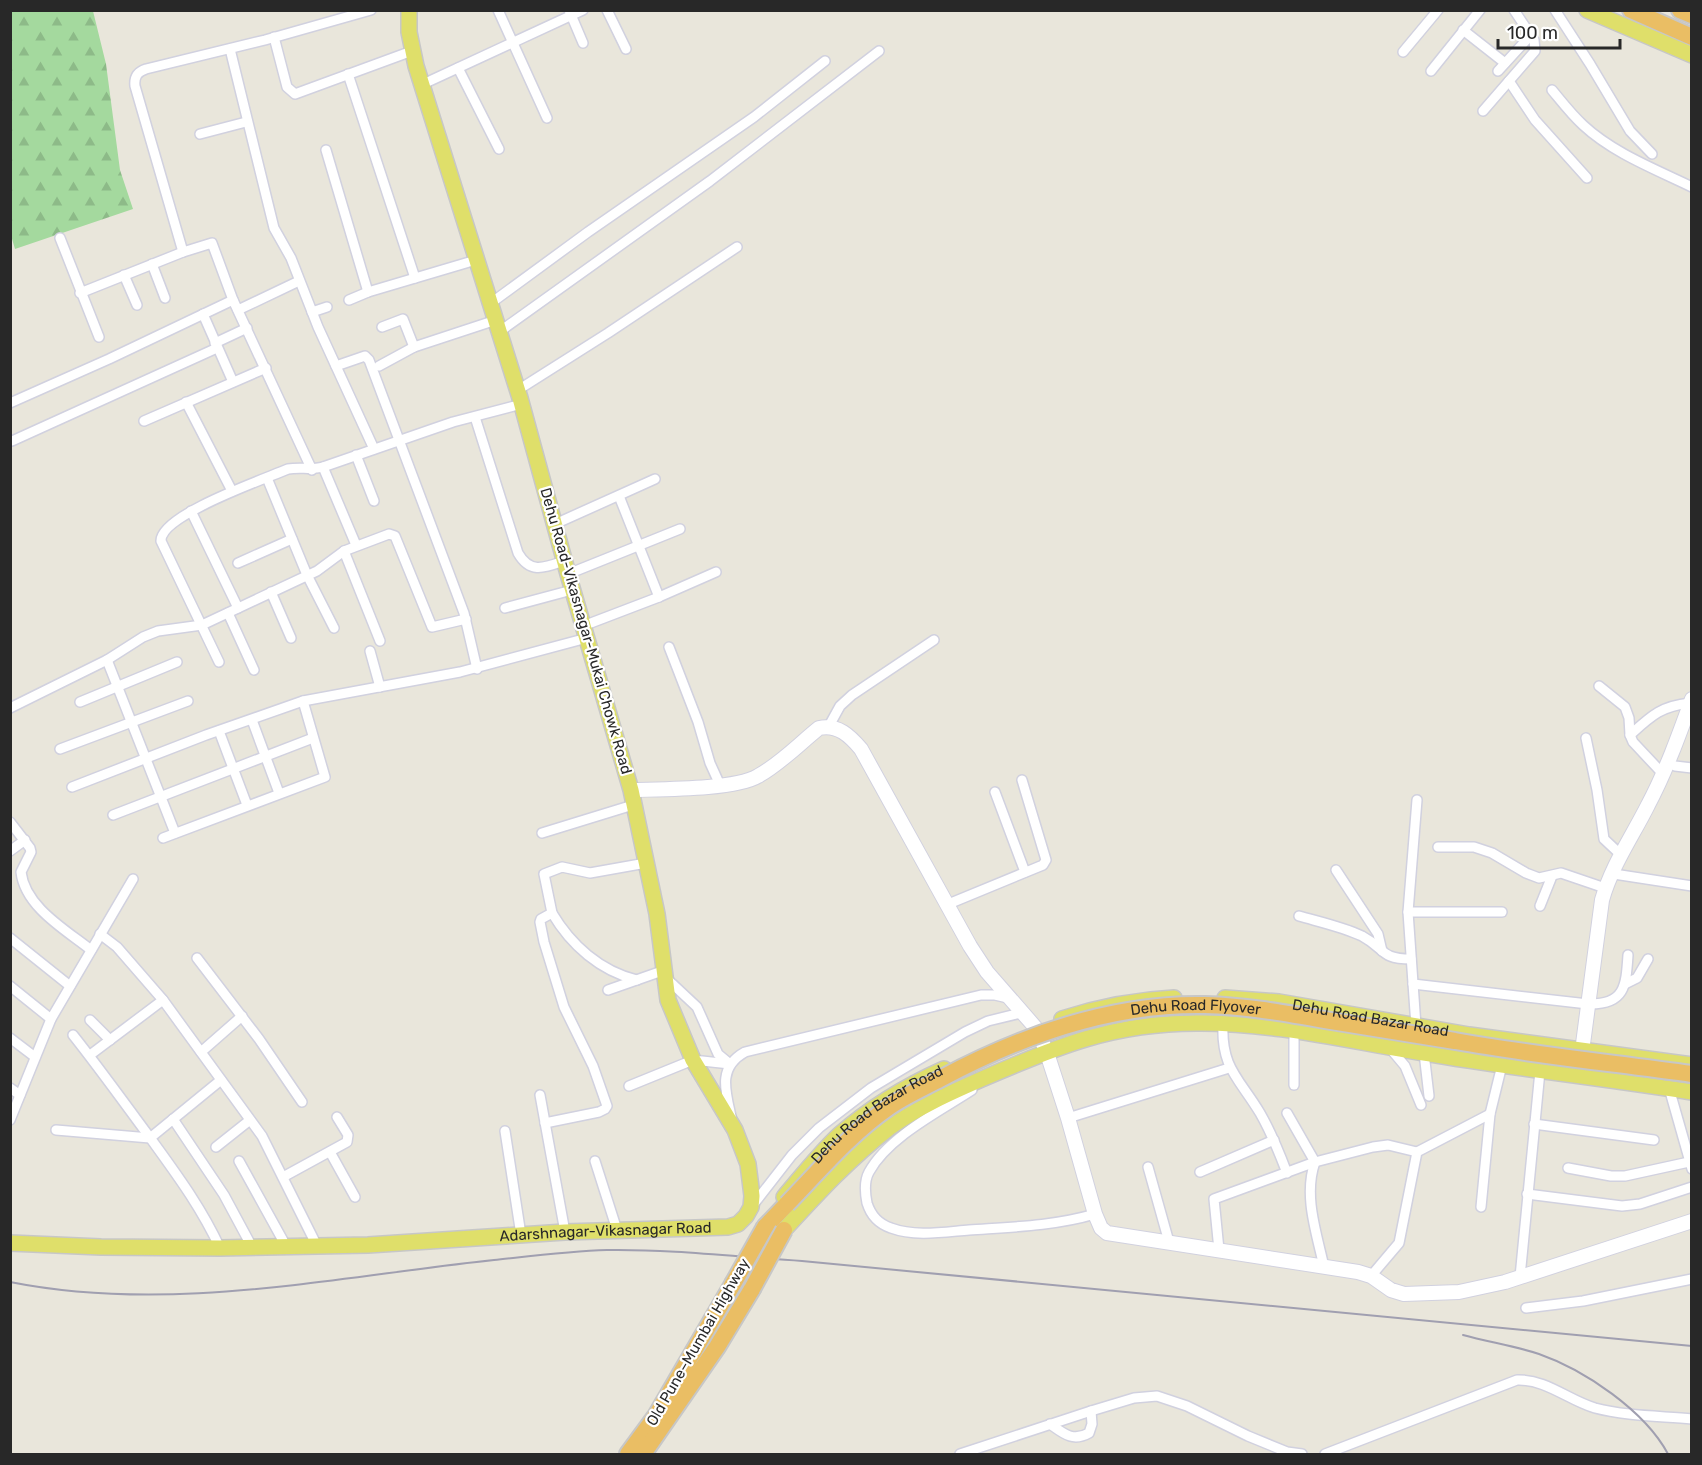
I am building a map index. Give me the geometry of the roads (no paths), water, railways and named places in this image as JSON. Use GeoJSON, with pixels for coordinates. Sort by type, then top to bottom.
{"type":"FeatureCollection","features":[{"type":"Feature","properties":{"kind":"highway"},"geometry":{"type":"LineString","coordinates":[[1631,10],[1692,37]]}},
{"type":"Feature","properties":{"kind":"highway"},"geometry":{"type":"LineString","coordinates":[[1680,10],[1692,15]]}},
{"type":"Feature","properties":{"kind":"highway","name":"Dehu Road Flyover"},"geometry":{"type":"LineString","coordinates":[[752,1289],[784,1230],[790,1207],[844,1144],[890,1107],[996,1052],[1070,1024],[1112,1012],[1203,1005],[1265,1010],[1468,1043],[1692,1074]]}},
{"type":"Feature","properties":{"kind":"highway","name":"Dehu Road Flyover"},"geometry":{"type":"LineString","coordinates":[[765,1227],[866,1137],[938,1090],[977,1071],[1059,1039],[1098,1026],[1142,1018],[1184,1016],[1272,1021],[1466,1054],[1692,1084]]}},
{"type":"Feature","properties":{"kind":"highway","name":"Old Pune–Mumbai Highway"},"geometry":{"type":"LineString","coordinates":[[628,1455],[656,1416],[765,1227]]}},
{"type":"Feature","properties":{"kind":"highway","name":"Old Pune–Mumbai Highway"},"geometry":{"type":"LineString","coordinates":[[643,1455],[702,1369],[752,1289]]}},
{"type":"Feature","properties":{"kind":"main road","name":"Dehu Road-Vikasnagar-Mukai Chowk Road"},"geometry":{"type":"LineString","coordinates":[[409,10],[412,51],[421,85],[520,397],[572,590],[632,798]]}},
{"type":"Feature","properties":{"kind":"main road"},"geometry":{"type":"LineString","coordinates":[[1587,10],[1692,55]]}},
{"type":"Feature","properties":{"kind":"main road"},"geometry":{"type":"LineString","coordinates":[[632,798],[657,914],[668,1000],[693,1060],[735,1130],[748,1164],[751,1207]]}},
{"type":"Feature","properties":{"kind":"main road","name":"Dehu Road Bazar Road"},"geometry":{"type":"LineString","coordinates":[[765,1227],[777,1206],[818,1157],[838,1136],[876,1106],[922,1078],[1035,1027],[1114,1004],[1185,998],[1279,1002],[1416,1026],[1692,1065]]}},
{"type":"Feature","properties":{"kind":"main road","name":"Dehu Road Bazar Road"},"geometry":{"type":"LineString","coordinates":[[784,1230],[858,1154],[892,1126],[946,1094],[1046,1050],[1126,1028],[1184,1023],[1223,1023],[1692,1092]]}},
{"type":"Feature","properties":{"kind":"main road","name":"Adarshnagar-Vikasnagar Road"},"geometry":{"type":"LineString","coordinates":[[17,1243],[101,1247],[220,1248],[400,1244],[565,1232],[728,1227],[738,1224],[751,1207]]}},
{"type":"Feature","properties":{"kind":"street"},"geometry":{"type":"LineString","coordinates":[[183,252],[134,80],[140,71],[371,10]]}},
{"type":"Feature","properties":{"kind":"street"},"geometry":{"type":"LineString","coordinates":[[498,10],[548,118]]}},
{"type":"Feature","properties":{"kind":"street"},"geometry":{"type":"LineString","coordinates":[[421,85],[570,13],[583,10]]}},
{"type":"Feature","properties":{"kind":"street"},"geometry":{"type":"LineString","coordinates":[[607,10],[626,49]]}},
{"type":"Feature","properties":{"kind":"street"},"geometry":{"type":"LineString","coordinates":[[1403,52],[1437,10]]}},
{"type":"Feature","properties":{"kind":"street"},"geometry":{"type":"LineString","coordinates":[[1431,71],[1480,10]]}},
{"type":"Feature","properties":{"kind":"street"},"geometry":{"type":"LineString","coordinates":[[1483,111],[1535,51],[1531,35],[1514,10]]}},
{"type":"Feature","properties":{"kind":"street"},"geometry":{"type":"LineString","coordinates":[[1555,10],[1630,131],[1652,154]]}},
{"type":"Feature","properties":{"kind":"street"},"geometry":{"type":"LineString","coordinates":[[570,13],[583,43]]}},
{"type":"Feature","properties":{"kind":"street"},"geometry":{"type":"LineString","coordinates":[[1463,30],[1505,63]]}},
{"type":"Feature","properties":{"kind":"street"},"geometry":{"type":"LineString","coordinates":[[1498,71],[1531,35]]}},
{"type":"Feature","properties":{"kind":"street"},"geometry":{"type":"LineString","coordinates":[[274,37],[287,87],[295,94],[412,51]]}},
{"type":"Feature","properties":{"kind":"street"},"geometry":{"type":"LineString","coordinates":[[230,49],[246,122],[274,228],[287,251],[374,449]]}},
{"type":"Feature","properties":{"kind":"street"},"geometry":{"type":"LineString","coordinates":[[379,366],[414,347],[498,326],[710,181],[879,51]]}},
{"type":"Feature","properties":{"kind":"street"},"geometry":{"type":"LineString","coordinates":[[491,303],[588,232],[754,117],[825,61]]}},
{"type":"Feature","properties":{"kind":"street"},"geometry":{"type":"LineString","coordinates":[[458,68],[499,149]]}},
{"type":"Feature","properties":{"kind":"street"},"geometry":{"type":"LineString","coordinates":[[348,74],[415,278]]}},
{"type":"Feature","properties":{"kind":"street"},"geometry":{"type":"LineString","coordinates":[[1509,81],[1535,120],[1587,178]]}},
{"type":"Feature","properties":{"kind":"street"},"geometry":{"type":"LineString","coordinates":[[1552,90],[1582,125],[1596,136],[1618,150],[1692,187]]}},
{"type":"Feature","properties":{"kind":"street"},"geometry":{"type":"LineString","coordinates":[[200,134],[246,122]]}},
{"type":"Feature","properties":{"kind":"street"},"geometry":{"type":"LineString","coordinates":[[326,150],[368,292]]}},
{"type":"Feature","properties":{"kind":"street"},"geometry":{"type":"LineString","coordinates":[[60,238],[99,337]]}},
{"type":"Feature","properties":{"kind":"street"},"geometry":{"type":"LineString","coordinates":[[80,292],[212,243],[233,300],[312,470]]}},
{"type":"Feature","properties":{"kind":"street"},"geometry":{"type":"LineString","coordinates":[[219,662],[161,541],[164,531],[191,511],[232,491],[288,470],[297,468],[312,470],[323,467],[475,417],[520,397],[608,333],[737,247]]}},
{"type":"Feature","properties":{"kind":"street"},"geometry":{"type":"LineString","coordinates":[[349,300],[368,292],[476,260]]}},
{"type":"Feature","properties":{"kind":"street"},"geometry":{"type":"LineString","coordinates":[[152,264],[165,298]]}},
{"type":"Feature","properties":{"kind":"street"},"geometry":{"type":"LineString","coordinates":[[124,275],[137,305]]}},
{"type":"Feature","properties":{"kind":"street"},"geometry":{"type":"LineString","coordinates":[[238,310],[299,281]]}},
{"type":"Feature","properties":{"kind":"street"},"geometry":{"type":"LineString","coordinates":[[10,403],[140,345],[233,300]]}},
{"type":"Feature","properties":{"kind":"street"},"geometry":{"type":"LineString","coordinates":[[312,312],[327,307]]}},
{"type":"Feature","properties":{"kind":"street"},"geometry":{"type":"LineString","coordinates":[[203,314],[233,382]]}},
{"type":"Feature","properties":{"kind":"street"},"geometry":{"type":"LineString","coordinates":[[382,327],[403,319],[414,347]]}},
{"type":"Feature","properties":{"kind":"street"},"geometry":{"type":"LineString","coordinates":[[12,441],[216,346],[247,328]]}},
{"type":"Feature","properties":{"kind":"street"},"geometry":{"type":"LineString","coordinates":[[336,366],[361,357],[368,358],[466,620],[477,669]]}},
{"type":"Feature","properties":{"kind":"street"},"geometry":{"type":"LineString","coordinates":[[144,421],[266,368]]}},
{"type":"Feature","properties":{"kind":"street"},"geometry":{"type":"LineString","coordinates":[[186,402],[232,491]]}},
{"type":"Feature","properties":{"kind":"street"},"geometry":{"type":"LineString","coordinates":[[475,417],[518,553],[523,562],[533,568],[566,567],[638,546],[680,529]]}},
{"type":"Feature","properties":{"kind":"street"},"geometry":{"type":"LineString","coordinates":[[356,455],[374,501]]}},
{"type":"Feature","properties":{"kind":"street"},"geometry":{"type":"LineString","coordinates":[[323,467],[356,545]]}},
{"type":"Feature","properties":{"kind":"street"},"geometry":{"type":"LineString","coordinates":[[267,478],[307,575],[334,628]]}},
{"type":"Feature","properties":{"kind":"street"},"geometry":{"type":"LineString","coordinates":[[555,524],[655,479]]}},
{"type":"Feature","properties":{"kind":"street"},"geometry":{"type":"LineString","coordinates":[[619,496],[658,597]]}},
{"type":"Feature","properties":{"kind":"street"},"geometry":{"type":"LineString","coordinates":[[191,511],[238,608]]}},
{"type":"Feature","properties":{"kind":"street"},"geometry":{"type":"LineString","coordinates":[[10,708],[106,660],[143,637],[158,631],[202,625],[321,569],[344,551],[356,545],[389,534],[395,536],[432,627],[466,620]]}},
{"type":"Feature","properties":{"kind":"street"},"geometry":{"type":"LineString","coordinates":[[238,564],[292,539]]}},
{"type":"Feature","properties":{"kind":"street"},"geometry":{"type":"LineString","coordinates":[[344,551],[380,641]]}},
{"type":"Feature","properties":{"kind":"street"},"geometry":{"type":"LineString","coordinates":[[72,787],[303,701],[477,669],[585,632],[716,572]]}},
{"type":"Feature","properties":{"kind":"street"},"geometry":{"type":"LineString","coordinates":[[505,608],[572,590]]}},
{"type":"Feature","properties":{"kind":"street"},"geometry":{"type":"LineString","coordinates":[[272,592],[291,638]]}},
{"type":"Feature","properties":{"kind":"street"},"geometry":{"type":"LineString","coordinates":[[228,613],[254,670]]}},
{"type":"Feature","properties":{"kind":"street"},"geometry":{"type":"LineString","coordinates":[[934,640],[852,695],[840,706],[829,726],[838,728],[861,749],[969,946],[1008,998],[1035,1027],[1046,1050],[1068,1118],[1095,1214],[1101,1228],[1107,1233],[1371,1276],[1392,1290],[1404,1294],[1459,1292],[1505,1282],[1692,1221]]}},
{"type":"Feature","properties":{"kind":"street"},"geometry":{"type":"LineString","coordinates":[[669,647],[720,785]]}},
{"type":"Feature","properties":{"kind":"street"},"geometry":{"type":"LineString","coordinates":[[370,651],[380,687]]}},
{"type":"Feature","properties":{"kind":"street"},"geometry":{"type":"LineString","coordinates":[[106,660],[175,833]]}},
{"type":"Feature","properties":{"kind":"street"},"geometry":{"type":"LineString","coordinates":[[80,702],[177,662]]}},
{"type":"Feature","properties":{"kind":"street"},"geometry":{"type":"LineString","coordinates":[[1599,686],[1625,706],[1629,718],[1630,735],[1637,748],[1663,774]]}},
{"type":"Feature","properties":{"kind":"street"},"geometry":{"type":"LineString","coordinates":[[60,749],[188,700]]}},
{"type":"Feature","properties":{"kind":"street"},"geometry":{"type":"LineString","coordinates":[[163,838],[324,777],[303,701]]}},
{"type":"Feature","properties":{"kind":"street"},"geometry":{"type":"LineString","coordinates":[[1630,735],[1656,712],[1691,701]]}},
{"type":"Feature","properties":{"kind":"street"},"geometry":{"type":"LineString","coordinates":[[1580,1077],[1603,894],[1620,854],[1648,806],[1663,774],[1691,701]]}},
{"type":"Feature","properties":{"kind":"street"},"geometry":{"type":"LineString","coordinates":[[252,720],[279,793]]}},
{"type":"Feature","properties":{"kind":"street"},"geometry":{"type":"LineString","coordinates":[[1603,894],[1656,803],[1675,766],[1692,723]]}},
{"type":"Feature","properties":{"kind":"street","name":"Dehu Road-Vikasnagar-Mukai Chowk Road"},"geometry":{"type":"LineString","coordinates":[[632,798],[738,784],[757,777],[819,728],[829,726]]}},
{"type":"Feature","properties":{"kind":"street"},"geometry":{"type":"LineString","coordinates":[[219,731],[247,805]]}},
{"type":"Feature","properties":{"kind":"street"},"geometry":{"type":"LineString","coordinates":[[113,815],[314,738]]}},
{"type":"Feature","properties":{"kind":"street"},"geometry":{"type":"LineString","coordinates":[[1586,738],[1604,839],[1620,854]]}},
{"type":"Feature","properties":{"kind":"street"},"geometry":{"type":"LineString","coordinates":[[1675,766],[1692,768]]}},
{"type":"Feature","properties":{"kind":"street"},"geometry":{"type":"LineString","coordinates":[[946,905],[1043,865],[1046,860],[1022,780]]}},
{"type":"Feature","properties":{"kind":"street"},"geometry":{"type":"LineString","coordinates":[[995,792],[1025,872]]}},
{"type":"Feature","properties":{"kind":"street"},"geometry":{"type":"LineString","coordinates":[[542,833],[632,798]]}},
{"type":"Feature","properties":{"kind":"street"},"geometry":{"type":"LineString","coordinates":[[1416,1026],[1408,912],[1418,800]]}},
{"type":"Feature","properties":{"kind":"street"},"geometry":{"type":"LineString","coordinates":[[10,822],[25,840],[31,852],[21,872],[28,892],[42,910],[91,950]]}},
{"type":"Feature","properties":{"kind":"street"},"geometry":{"type":"LineString","coordinates":[[10,851],[25,840]]}},
{"type":"Feature","properties":{"kind":"street"},"geometry":{"type":"LineString","coordinates":[[1438,847],[1484,849],[1539,878],[1560,873],[1568,875],[1603,894]]}},
{"type":"Feature","properties":{"kind":"street"},"geometry":{"type":"LineString","coordinates":[[637,980],[623,977],[596,963],[574,944],[552,913],[544,874],[562,867],[590,873],[646,863]]}},
{"type":"Feature","properties":{"kind":"street"},"geometry":{"type":"LineString","coordinates":[[1336,870],[1378,934],[1382,951]]}},
{"type":"Feature","properties":{"kind":"street"},"geometry":{"type":"LineString","coordinates":[[1614,874],[1692,886]]}},
{"type":"Feature","properties":{"kind":"street"},"geometry":{"type":"LineString","coordinates":[[1540,906],[1552,876]]}},
{"type":"Feature","properties":{"kind":"street"},"geometry":{"type":"LineString","coordinates":[[10,1120],[51,1019],[133,879]]}},
{"type":"Feature","properties":{"kind":"street"},"geometry":{"type":"LineString","coordinates":[[1408,912],[1502,912]]}},
{"type":"Feature","properties":{"kind":"street"},"geometry":{"type":"LineString","coordinates":[[545,1123],[599,1112],[607,1106],[593,1066],[564,1006],[544,942],[541,918],[552,913]]}},
{"type":"Feature","properties":{"kind":"street"},"geometry":{"type":"LineString","coordinates":[[1299,916],[1351,932],[1373,943],[1389,957],[1411,959]]}},
{"type":"Feature","properties":{"kind":"street"},"geometry":{"type":"LineString","coordinates":[[100,934],[117,947],[163,1000],[262,1136],[317,1246]]}},
{"type":"Feature","properties":{"kind":"street"},"geometry":{"type":"LineString","coordinates":[[10,938],[70,986]]}},
{"type":"Feature","properties":{"kind":"street"},"geometry":{"type":"LineString","coordinates":[[1625,984],[1628,955]]}},
{"type":"Feature","properties":{"kind":"street"},"geometry":{"type":"LineString","coordinates":[[197,958],[242,1016],[302,1102]]}},
{"type":"Feature","properties":{"kind":"street"},"geometry":{"type":"LineString","coordinates":[[1413,984],[1588,1004],[1606,1004],[1611,1002],[1625,984],[1637,978],[1648,959]]}},
{"type":"Feature","properties":{"kind":"street"},"geometry":{"type":"LineString","coordinates":[[608,990],[665,974],[697,1007],[717,1054],[730,1064]]}},
{"type":"Feature","properties":{"kind":"street"},"geometry":{"type":"LineString","coordinates":[[10,986],[51,1019]]}},
{"type":"Feature","properties":{"kind":"street"},"geometry":{"type":"LineString","coordinates":[[735,1130],[726,1090],[726,1077],[730,1064],[736,1058],[755,1049],[981,996],[995,995],[1008,998]]}},
{"type":"Feature","properties":{"kind":"street"},"geometry":{"type":"LineString","coordinates":[[90,1056],[163,1000]]}},
{"type":"Feature","properties":{"kind":"street"},"geometry":{"type":"LineString","coordinates":[[751,1207],[792,1155],[819,1128],[871,1088],[965,1032],[988,1021],[1021,1012]]}},
{"type":"Feature","properties":{"kind":"street"},"geometry":{"type":"LineString","coordinates":[[201,1052],[242,1016]]}},
{"type":"Feature","properties":{"kind":"street"},"geometry":{"type":"LineString","coordinates":[[90,1020],[110,1040]]}},
{"type":"Feature","properties":{"kind":"street"},"geometry":{"type":"LineString","coordinates":[[1223,1023],[1223,1046],[1229,1068],[1254,1104],[1274,1140],[1287,1173]]}},
{"type":"Feature","properties":{"kind":"street"},"geometry":{"type":"LineString","coordinates":[[1294,1032],[1294,1085]]}},
{"type":"Feature","properties":{"kind":"street"},"geometry":{"type":"LineString","coordinates":[[74,1035],[199,1206],[220,1248]]}},
{"type":"Feature","properties":{"kind":"street"},"geometry":{"type":"LineString","coordinates":[[10,1038],[35,1057]]}},
{"type":"Feature","properties":{"kind":"street"},"geometry":{"type":"LineString","coordinates":[[1389,1047],[1406,1066],[1421,1106]]}},
{"type":"Feature","properties":{"kind":"street"},"geometry":{"type":"LineString","coordinates":[[1424,1053],[1429,1096]]}},
{"type":"Feature","properties":{"kind":"street"},"geometry":{"type":"LineString","coordinates":[[629,1086],[693,1060],[730,1064]]}},
{"type":"Feature","properties":{"kind":"street"},"geometry":{"type":"LineString","coordinates":[[1481,1208],[1490,1114],[1502,1065]]}},
{"type":"Feature","properties":{"kind":"street"},"geometry":{"type":"LineString","coordinates":[[1068,1118],[1229,1068]]}},
{"type":"Feature","properties":{"kind":"street"},"geometry":{"type":"LineString","coordinates":[[1520,1277],[1540,1071]]}},
{"type":"Feature","properties":{"kind":"street"},"geometry":{"type":"LineString","coordinates":[[998,1072],[920,1122],[879,1159],[868,1173],[865,1186],[866,1197],[873,1216],[892,1228],[907,1232],[928,1233],[1045,1225],[1068,1222],[1095,1214]]}},
{"type":"Feature","properties":{"kind":"street"},"geometry":{"type":"LineString","coordinates":[[56,1130],[150,1138],[221,1080]]}},
{"type":"Feature","properties":{"kind":"street"},"geometry":{"type":"LineString","coordinates":[[10,1088],[20,1095]]}},
{"type":"Feature","properties":{"kind":"street"},"geometry":{"type":"LineString","coordinates":[[1568,1168],[1611,1176],[1626,1176],[1690,1166],[1669,1088]]}},
{"type":"Feature","properties":{"kind":"street"},"geometry":{"type":"LineString","coordinates":[[540,1095],[565,1232]]}},
{"type":"Feature","properties":{"kind":"street"},"geometry":{"type":"LineString","coordinates":[[1287,1113],[1315,1162],[1311,1173],[1311,1197],[1324,1267]]}},
{"type":"Feature","properties":{"kind":"street"},"geometry":{"type":"LineString","coordinates":[[1219,1250],[1214,1199],[1315,1162],[1388,1145],[1418,1152],[1490,1114]]}},
{"type":"Feature","properties":{"kind":"street"},"geometry":{"type":"LineString","coordinates":[[283,1177],[344,1145],[349,1139],[337,1117]]}},
{"type":"Feature","properties":{"kind":"street"},"geometry":{"type":"LineString","coordinates":[[173,1119],[218,1186],[252,1247]]}},
{"type":"Feature","properties":{"kind":"street"},"geometry":{"type":"LineString","coordinates":[[216,1148],[250,1120]]}},
{"type":"Feature","properties":{"kind":"street"},"geometry":{"type":"LineString","coordinates":[[1534,1124],[1654,1140]]}},
{"type":"Feature","properties":{"kind":"street"},"geometry":{"type":"LineString","coordinates":[[505,1131],[521,1235]]}},
{"type":"Feature","properties":{"kind":"street"},"geometry":{"type":"LineString","coordinates":[[1200,1172],[1274,1140]]}},
{"type":"Feature","properties":{"kind":"street"},"geometry":{"type":"LineString","coordinates":[[330,1152],[355,1197]]}},
{"type":"Feature","properties":{"kind":"street"},"geometry":{"type":"LineString","coordinates":[[1371,1276],[1399,1243],[1418,1152]]}},
{"type":"Feature","properties":{"kind":"street"},"geometry":{"type":"LineString","coordinates":[[239,1161],[286,1246]]}},
{"type":"Feature","properties":{"kind":"street"},"geometry":{"type":"LineString","coordinates":[[596,1161],[617,1230]]}},
{"type":"Feature","properties":{"kind":"street"},"geometry":{"type":"LineString","coordinates":[[1148,1167],[1169,1242]]}},
{"type":"Feature","properties":{"kind":"street"},"geometry":{"type":"LineString","coordinates":[[1527,1194],[1622,1206],[1640,1204],[1692,1187]]}},
{"type":"Feature","properties":{"kind":"street"},"geometry":{"type":"LineString","coordinates":[[1526,1308],[1583,1301],[1692,1279]]}},
{"type":"Feature","properties":{"kind":"street"},"geometry":{"type":"LineString","coordinates":[[1325,1455],[1517,1380],[1535,1381],[1581,1403],[1603,1410],[1692,1419]]}},
{"type":"Feature","properties":{"kind":"street"},"geometry":{"type":"LineString","coordinates":[[960,1455],[1091,1410],[1134,1398],[1157,1396],[1187,1406],[1287,1452],[1302,1455]]}},
{"type":"Feature","properties":{"kind":"street"},"geometry":{"type":"LineString","coordinates":[[1050,1424],[1072,1438],[1081,1437],[1089,1433],[1092,1424],[1091,1410]]}},
{"type":"Feature","properties":{"kind":"railway"},"geometry":{"type":"LineString","coordinates":[[10,1282],[70,1291],[192,1294],[313,1283],[565,1253],[607,1250],[656,1251],[802,1261],[1692,1346]]}},
{"type":"Feature","properties":{"kind":"railway"},"geometry":{"type":"LineString","coordinates":[[1463,1335],[1539,1354],[1594,1381],[1645,1422],[1668,1454]]}}]}
